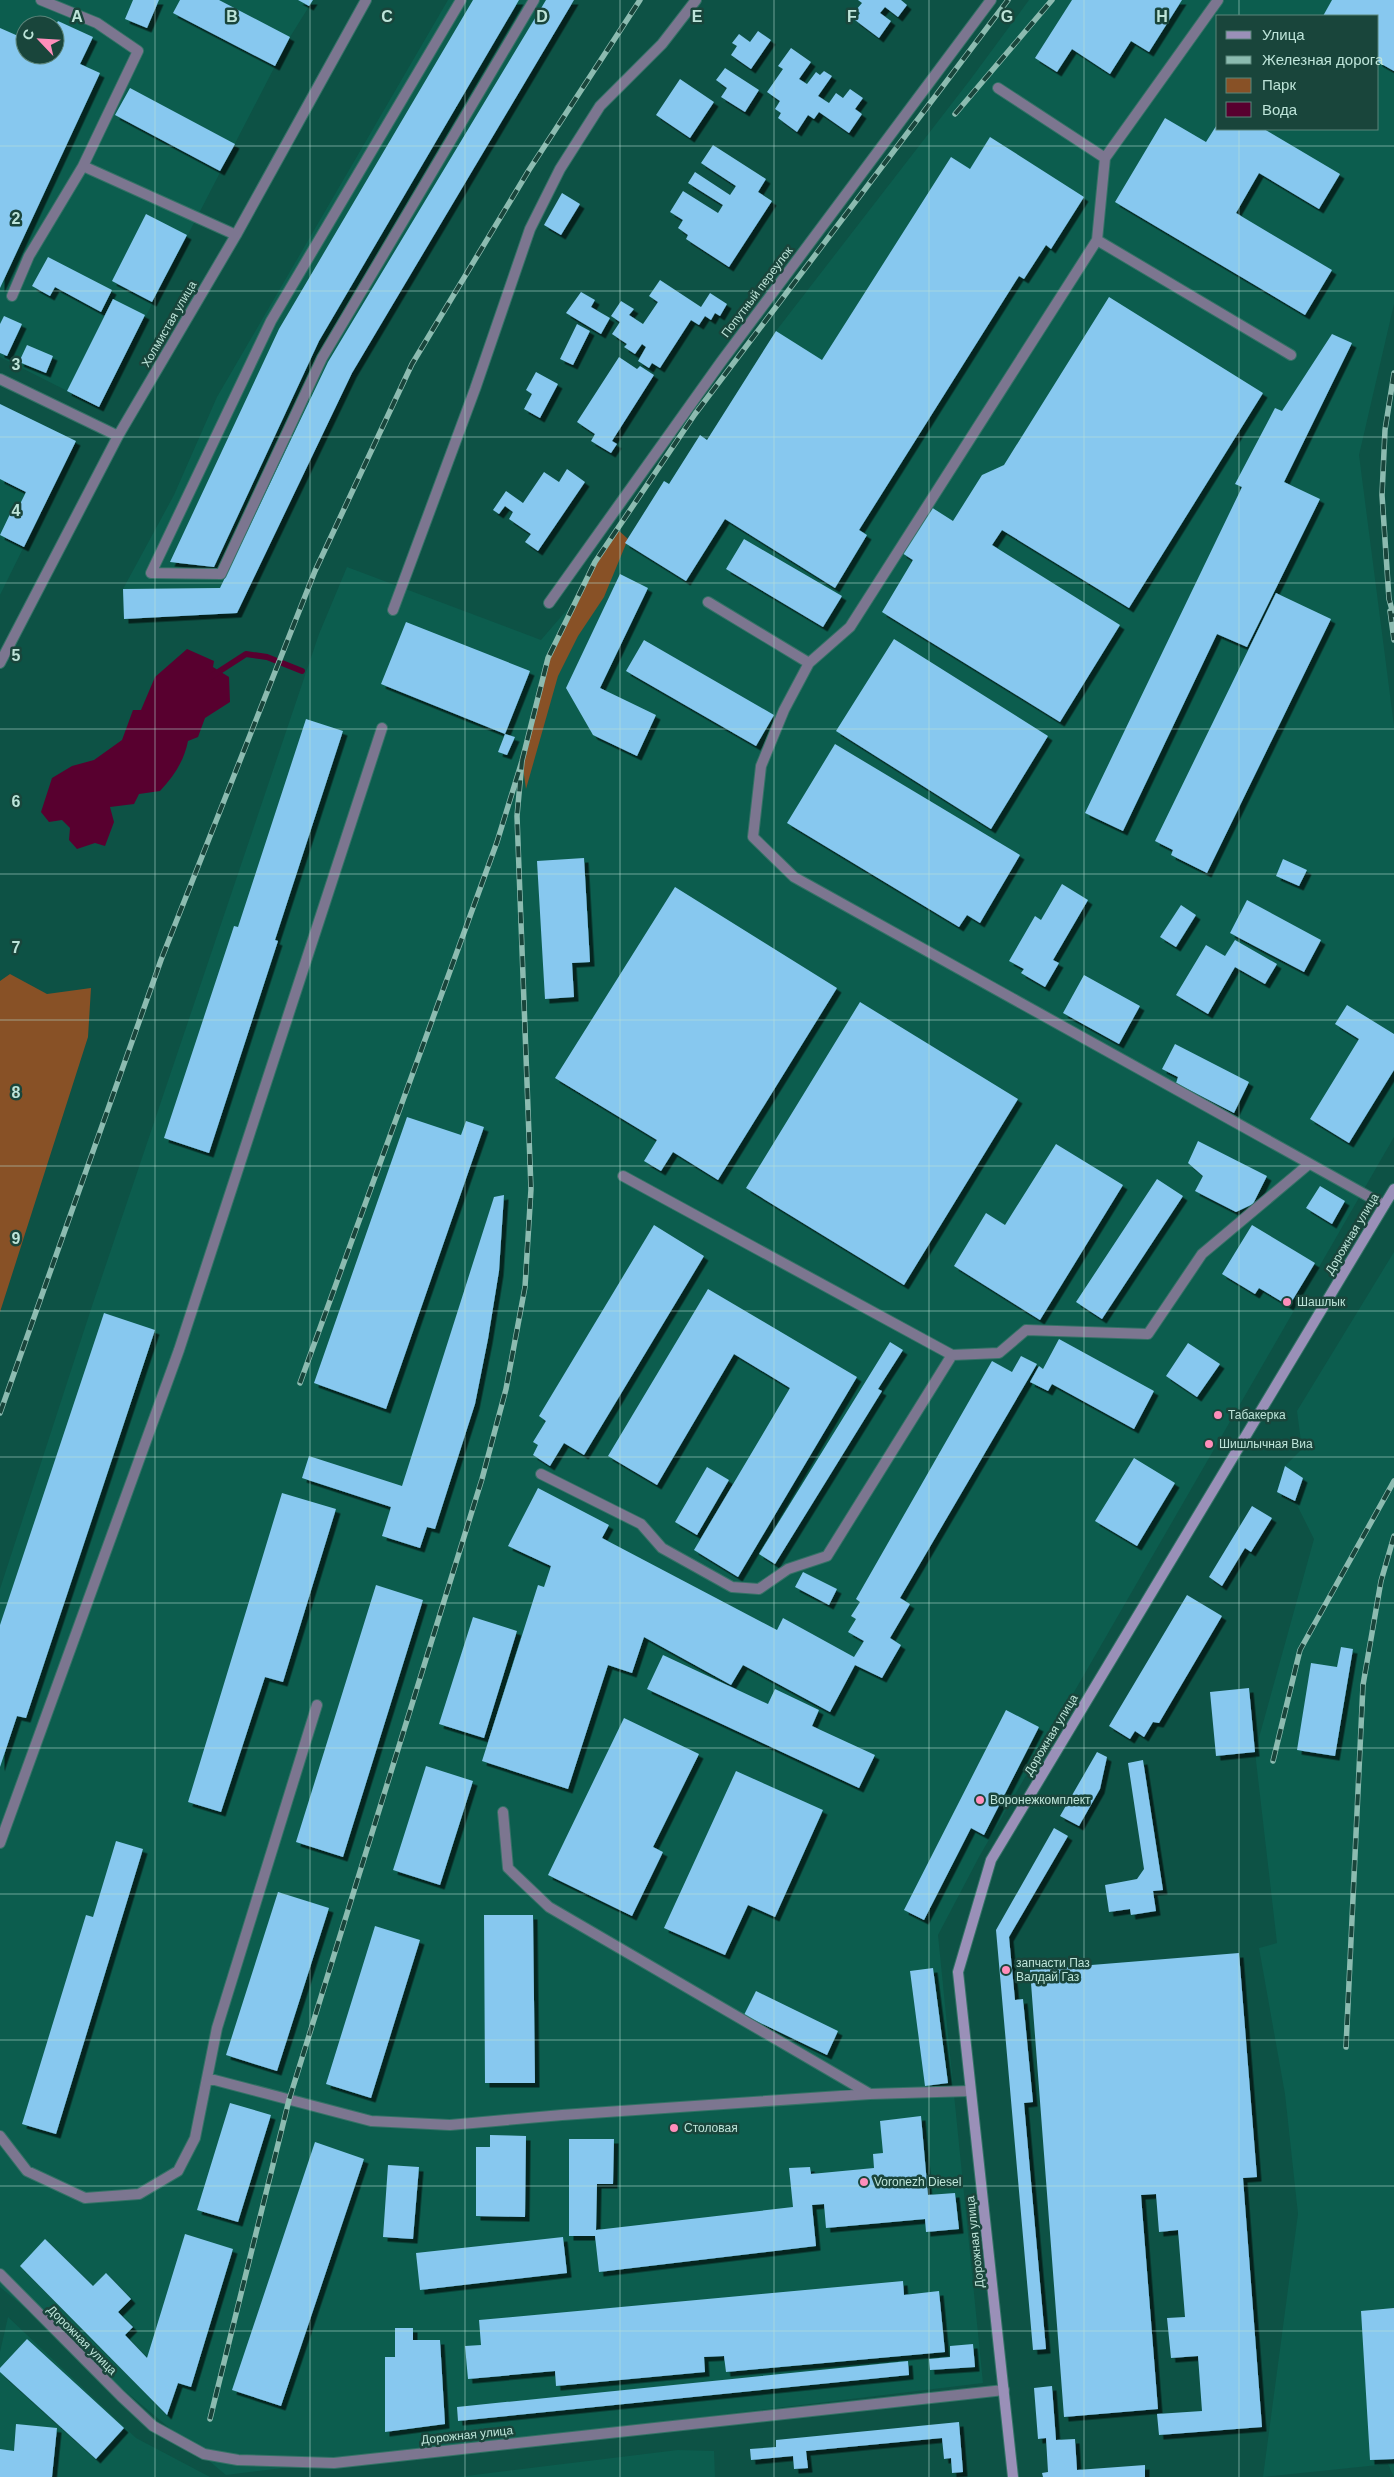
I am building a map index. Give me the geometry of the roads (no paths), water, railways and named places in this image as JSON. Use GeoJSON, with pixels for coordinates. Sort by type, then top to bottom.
{"type":"FeatureCollection","features":[{"type":"Feature","properties":{"kind":"street"},"geometry":{"type":"LineString","coordinates":[[12,296],[29,256],[83,166],[138,51],[97,24],[41,0]]}},
{"type":"Feature","properties":{"kind":"street","name":"Холмистая улица"},"geometry":{"type":"LineString","coordinates":[[0,663],[118,436],[236,235],[366,0]]}},
{"type":"Feature","properties":{"kind":"street"},"geometry":{"type":"LineString","coordinates":[[461,0],[271,321],[151,573],[221,574],[322,358],[534,0]]}},
{"type":"Feature","properties":{"kind":"street"},"geometry":{"type":"LineString","coordinates":[[392,610],[475,389],[530,230],[560,168],[600,106],[662,44],[696,0]]}},
{"type":"Feature","properties":{"kind":"street","name":"Попутный переулок"},"geometry":{"type":"LineString","coordinates":[[549,603],[721,362],[991,0]]}},
{"type":"Feature","properties":{"kind":"street"},"geometry":{"type":"LineString","coordinates":[[1218,0],[1105,158],[1097,240],[850,628],[809,663],[784,710],[761,766],[752,837],[794,877],[1384,1205]]}},
{"type":"Feature","properties":{"kind":"street"},"geometry":{"type":"LineString","coordinates":[[998,88],[1105,158]]}},
{"type":"Feature","properties":{"kind":"street"},"geometry":{"type":"LineString","coordinates":[[83,166],[236,235]]}},
{"type":"Feature","properties":{"kind":"street"},"geometry":{"type":"LineString","coordinates":[[1097,240],[1292,355]]}},
{"type":"Feature","properties":{"kind":"street"},"geometry":{"type":"LineString","coordinates":[[0,379],[118,436]]}},
{"type":"Feature","properties":{"kind":"street"},"geometry":{"type":"LineString","coordinates":[[708,602],[809,663]]}},
{"type":"Feature","properties":{"kind":"street"},"geometry":{"type":"LineString","coordinates":[[0,1843],[179,1350],[382,728]]}},
{"type":"Feature","properties":{"kind":"street"},"geometry":{"type":"LineString","coordinates":[[623,1176],[952,1355],[999,1353],[1026,1330],[1148,1334],[1202,1254],[1309,1164]]}},
{"type":"Feature","properties":{"kind":"street","name":"Дорожная улица"},"geometry":{"type":"LineString","coordinates":[[1013,2477],[958,1972],[991,1860],[1394,1189]]}},
{"type":"Feature","properties":{"kind":"street"},"geometry":{"type":"LineString","coordinates":[[542,1474],[641,1524],[662,1548],[732,1587],[759,1588],[788,1568],[826,1556],[952,1355]]}},
{"type":"Feature","properties":{"kind":"street"},"geometry":{"type":"LineString","coordinates":[[0,2136],[27,2171],[85,2198],[139,2194],[178,2171],[195,2138],[217,2028],[317,1705]]}},
{"type":"Feature","properties":{"kind":"street"},"geometry":{"type":"LineString","coordinates":[[504,1812],[508,1868],[549,1907],[870,2094]]}},
{"type":"Feature","properties":{"kind":"street"},"geometry":{"type":"LineString","coordinates":[[207,2078],[372,2121],[450,2125],[562,2115],[870,2094],[970,2091]]}},
{"type":"Feature","properties":{"kind":"street","name":"Дорожная улица"},"geometry":{"type":"LineString","coordinates":[[0,2274],[120,2396],[153,2426],[204,2454],[238,2460],[334,2463],[1004,2390]]}},
{"type":"Feature","properties":{"kind":"water"},"geometry":{"type":"Polygon","coordinates":[[[187,649],[214,661],[213,667],[229,677],[230,702],[205,718],[198,737],[188,741],[178,768],[160,791],[139,794],[134,804],[110,807],[114,822],[105,846],[95,843],[77,849],[69,840],[70,828],[62,820],[49,822],[41,812],[52,778],[72,766],[94,760],[122,740],[133,710],[141,710],[155,677],[187,649]]]}},
{"type":"Feature","properties":{"kind":"waterway"},"geometry":{"type":"LineString","coordinates":[[212,676],[246,654],[267,657],[302,671]]}},
{"type":"Feature","properties":{"kind":"railway"},"geometry":{"type":"LineString","coordinates":[[0,1413],[161,960],[315,571],[412,364],[529,170],[640,0]]}},
{"type":"Feature","properties":{"kind":"railway"},"geometry":{"type":"LineString","coordinates":[[300,1383],[497,842],[522,761],[548,658],[595,562],[695,414],[1008,0]]}},
{"type":"Feature","properties":{"kind":"railway"},"geometry":{"type":"LineString","coordinates":[[955,114],[1052,0]]}},
{"type":"Feature","properties":{"kind":"railway"},"geometry":{"type":"LineString","coordinates":[[1394,373],[1385,430],[1382,495],[1389,599],[1394,617]]}},
{"type":"Feature","properties":{"kind":"railway"},"geometry":{"type":"LineString","coordinates":[[1390,611],[1394,640]]}},
{"type":"Feature","properties":{"kind":"railway"},"geometry":{"type":"LineString","coordinates":[[210,2419],[289,2100],[482,1479],[506,1389],[525,1287],[531,1189],[517,816],[522,761]]}},
{"type":"Feature","properties":{"kind":"railway"},"geometry":{"type":"LineString","coordinates":[[1273,1761],[1300,1650],[1394,1481]]}},
{"type":"Feature","properties":{"kind":"railway"},"geometry":{"type":"LineString","coordinates":[[1346,2047],[1363,1685],[1381,1581],[1394,1536]]}},
{"type":"Feature","properties":{"kind":"place","name":"Шашлык"},"geometry":{"type":"Point","coordinates":[1287,1302]}},
{"type":"Feature","properties":{"kind":"place","name":"Табакерка"},"geometry":{"type":"Point","coordinates":[1218,1415]}},
{"type":"Feature","properties":{"kind":"place","name":"Шишлычная Виа"},"geometry":{"type":"Point","coordinates":[1209,1444]}},
{"type":"Feature","properties":{"kind":"place","name":"Воронежкомплект"},"geometry":{"type":"Point","coordinates":[980,1800]}},
{"type":"Feature","properties":{"kind":"place","name":"запчасти Паз Валдай Газ"},"geometry":{"type":"Point","coordinates":[1006,1970]}},
{"type":"Feature","properties":{"kind":"place","name":"Столовая"},"geometry":{"type":"Point","coordinates":[674,2128]}},
{"type":"Feature","properties":{"kind":"place","name":"Voronezh Diesel"},"geometry":{"type":"Point","coordinates":[864,2182]}}]}
